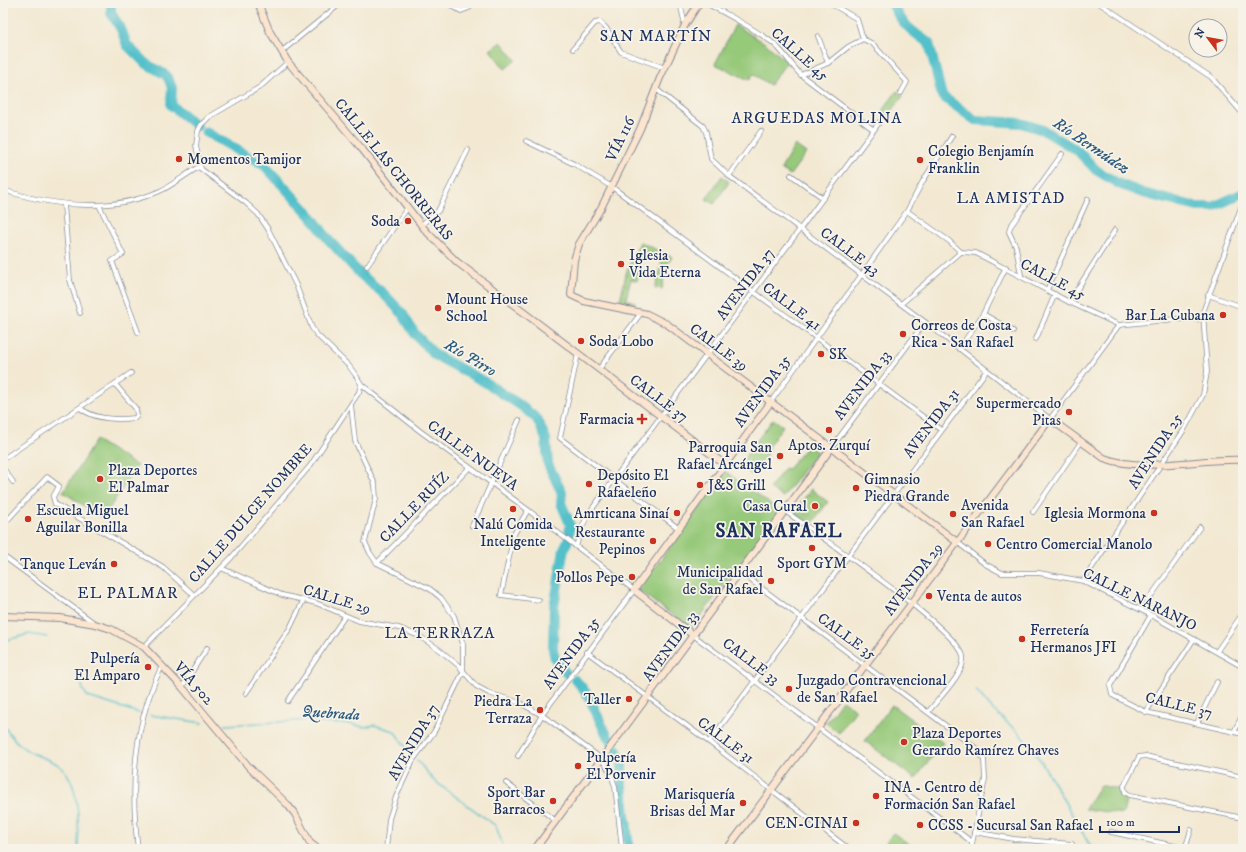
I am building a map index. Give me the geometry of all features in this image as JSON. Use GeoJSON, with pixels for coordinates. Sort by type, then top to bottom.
{"type":"FeatureCollection","features":[{"type":"Feature","properties":{"kind":"main road","name":"CALLE LAS CHORRERAS"},"geometry":{"type":"LineString","coordinates":[[258,3],[281,52],[288,62],[362,149],[421,225],[457,262],[578,354]]}},
{"type":"Feature","properties":{"kind":"main road","name":"VÍA 116"},"geometry":{"type":"LineString","coordinates":[[570,288],[574,260],[579,244],[612,187],[640,129],[665,68],[685,25],[699,3]]}},
{"type":"Feature","properties":{"kind":"main road","name":"CALLE 39"},"geometry":{"type":"LineString","coordinates":[[570,288],[571,295],[575,298],[641,313],[661,320],[894,493],[957,542]]}},
{"type":"Feature","properties":{"kind":"main road","name":"CALLE 37"},"geometry":{"type":"LineString","coordinates":[[578,354],[724,464]]}},
{"type":"Feature","properties":{"kind":"main road","name":"AVENIDA 35"},"geometry":{"type":"LineString","coordinates":[[634,590],[770,402]]}},
{"type":"Feature","properties":{"kind":"main road"},"geometry":{"type":"LineString","coordinates":[[1050,419],[1104,458],[1113,462],[1140,465],[1243,460]]}},
{"type":"Feature","properties":{"kind":"main road","name":"AVENIDA 29"},"geometry":{"type":"LineString","coordinates":[[727,849],[1050,419]]}},
{"type":"Feature","properties":{"kind":"main road","name":"AVENIDA 33"},"geometry":{"type":"LineString","coordinates":[[535,849],[649,697],[832,447]]}},
{"type":"Feature","properties":{"kind":"main road","name":"CALLE 33"},"geometry":{"type":"LineString","coordinates":[[634,590],[693,635]]}},
{"type":"Feature","properties":{"kind":"main road","name":"VÍA 502"},"geometry":{"type":"LineString","coordinates":[[3,616],[60,618],[95,624],[111,629],[144,647],[182,687],[249,767],[296,814],[310,843],[318,849]]}},
{"type":"Feature","properties":{"kind":"street"},"geometry":{"type":"LineString","coordinates":[[281,52],[341,3]]}},
{"type":"Feature","properties":{"kind":"street"},"geometry":{"type":"LineString","coordinates":[[447,3],[461,11],[465,10],[473,3]]}},
{"type":"Feature","properties":{"kind":"street"},"geometry":{"type":"LineString","coordinates":[[680,3],[685,25]]}},
{"type":"Feature","properties":{"kind":"street","name":"CALLE 45"},"geometry":{"type":"LineString","coordinates":[[706,3],[772,43],[786,55],[794,68],[801,75],[874,130]]}},
{"type":"Feature","properties":{"kind":"street"},"geometry":{"type":"LineString","coordinates":[[830,3],[857,19],[863,39],[873,44],[906,82],[900,93]]}},
{"type":"Feature","properties":{"kind":"street"},"geometry":{"type":"LineString","coordinates":[[1099,3],[1211,77],[1243,114]]}},
{"type":"Feature","properties":{"kind":"street"},"geometry":{"type":"LineString","coordinates":[[573,49],[597,22],[600,22],[606,28],[621,52],[665,68]]}},
{"type":"Feature","properties":{"kind":"street"},"geometry":{"type":"LineString","coordinates":[[818,36],[828,63]]}},
{"type":"Feature","properties":{"kind":"street"},"geometry":{"type":"LineString","coordinates":[[801,75],[828,63],[848,47],[863,39]]}},
{"type":"Feature","properties":{"kind":"street"},"geometry":{"type":"LineString","coordinates":[[3,190],[64,205],[98,205],[132,200],[160,191],[199,167],[196,146],[198,131],[201,125],[209,117],[260,87],[288,62]]}},
{"type":"Feature","properties":{"kind":"street","name":"CALLE 43"},"geometry":{"type":"LineString","coordinates":[[656,89],[703,126],[706,132],[711,159],[729,176],[925,322],[1050,419]]}},
{"type":"Feature","properties":{"kind":"street","name":"AVENIDA 37"},"geometry":{"type":"LineString","coordinates":[[576,547],[585,520],[614,478],[662,416],[884,116]]}},
{"type":"Feature","properties":{"kind":"street"},"geometry":{"type":"LineString","coordinates":[[729,176],[761,131]]}},
{"type":"Feature","properties":{"kind":"street","name":"AVENIDA 35"},"geometry":{"type":"LineString","coordinates":[[770,402],[907,211],[923,181],[952,136]]}},
{"type":"Feature","properties":{"kind":"street","name":"CALLE 41"},"geometry":{"type":"LineString","coordinates":[[526,141],[574,164],[612,187],[878,385],[941,430]]}},
{"type":"Feature","properties":{"kind":"street"},"geometry":{"type":"LineString","coordinates":[[421,225],[438,211],[468,150]]}},
{"type":"Feature","properties":{"kind":"street"},"geometry":{"type":"LineString","coordinates":[[1021,275],[1020,263],[1009,232],[1010,227],[1062,154]]}},
{"type":"Feature","properties":{"kind":"street","name":"CALLE NUEVA"},"geometry":{"type":"LineString","coordinates":[[199,167],[204,173],[246,203],[258,214],[268,229],[296,285],[312,328],[317,335],[349,366],[361,384],[469,468],[528,510],[571,544]]}},
{"type":"Feature","properties":{"kind":"street"},"geometry":{"type":"LineString","coordinates":[[792,175],[823,198]]}},
{"type":"Feature","properties":{"kind":"street"},"geometry":{"type":"LineString","coordinates":[[1047,290],[1088,199]]}},
{"type":"Feature","properties":{"kind":"street","name":"AVENIDA 25"},"geometry":{"type":"LineString","coordinates":[[1083,581],[1162,463],[1195,411],[1205,389],[1207,352],[1203,312],[1243,202]]}},
{"type":"Feature","properties":{"kind":"street"},"geometry":{"type":"LineString","coordinates":[[64,205],[70,280],[80,313]]}},
{"type":"Feature","properties":{"kind":"street"},"geometry":{"type":"LineString","coordinates":[[98,205],[123,254],[112,262],[138,332]]}},
{"type":"Feature","properties":{"kind":"street"},"geometry":{"type":"LineString","coordinates":[[367,266],[408,207]]}},
{"type":"Feature","properties":{"kind":"street"},"geometry":{"type":"LineString","coordinates":[[901,304],[961,252],[907,211]]}},
{"type":"Feature","properties":{"kind":"street"},"geometry":{"type":"LineString","coordinates":[[1069,302],[1115,230]]}},
{"type":"Feature","properties":{"kind":"street","name":"CALLE 45"},"geometry":{"type":"LineString","coordinates":[[961,252],[976,253],[1006,267],[1069,302],[1119,325]]}},
{"type":"Feature","properties":{"kind":"street"},"geometry":{"type":"LineString","coordinates":[[959,349],[983,314],[1006,267]]}},
{"type":"Feature","properties":{"kind":"street"},"geometry":{"type":"LineString","coordinates":[[1036,339],[1055,294]]}},
{"type":"Feature","properties":{"kind":"street"},"geometry":{"type":"LineString","coordinates":[[1208,295],[1243,307]]}},
{"type":"Feature","properties":{"kind":"street"},"geometry":{"type":"LineString","coordinates":[[599,369],[641,313]]}},
{"type":"Feature","properties":{"kind":"street"},"geometry":{"type":"LineString","coordinates":[[983,314],[1013,331]]}},
{"type":"Feature","properties":{"kind":"street"},"geometry":{"type":"LineString","coordinates":[[1119,325],[1175,319],[1203,319]]}},
{"type":"Feature","properties":{"kind":"street","name":"AVENIDA 33"},"geometry":{"type":"LineString","coordinates":[[832,447],[925,322]]}},
{"type":"Feature","properties":{"kind":"street","name":"AVENIDA 29"},"geometry":{"type":"LineString","coordinates":[[1050,419],[1119,325]]}},
{"type":"Feature","properties":{"kind":"street"},"geometry":{"type":"LineString","coordinates":[[578,354],[560,437],[678,528]]}},
{"type":"Feature","properties":{"kind":"street","name":"AVENIDA 31"},"geometry":{"type":"LineString","coordinates":[[709,742],[987,370]]}},
{"type":"Feature","properties":{"kind":"street"},"geometry":{"type":"LineString","coordinates":[[3,459],[131,373]]}},
{"type":"Feature","properties":{"kind":"street"},"geometry":{"type":"LineString","coordinates":[[80,408],[88,414],[99,416],[135,418],[137,416],[136,408],[115,384]]}},
{"type":"Feature","properties":{"kind":"street","name":"CALLE DULCE NOMBRE"},"geometry":{"type":"LineString","coordinates":[[144,647],[221,568],[310,466],[351,405],[359,392],[361,384]]}},
{"type":"Feature","properties":{"kind":"street"},"geometry":{"type":"LineString","coordinates":[[351,405],[355,441],[375,484],[376,499],[365,542],[377,563],[430,589],[447,604],[454,616],[463,644],[463,672]]}},
{"type":"Feature","properties":{"kind":"street"},"geometry":{"type":"LineString","coordinates":[[472,526],[520,420]]}},
{"type":"Feature","properties":{"kind":"street"},"geometry":{"type":"LineString","coordinates":[[1033,512],[1081,442]]}},
{"type":"Feature","properties":{"kind":"street"},"geometry":{"type":"LineString","coordinates":[[3,468],[13,482]]}},
{"type":"Feature","properties":{"kind":"street","name":"CALLE RUÍZ"},"geometry":{"type":"LineString","coordinates":[[377,563],[469,468]]}},
{"type":"Feature","properties":{"kind":"street"},"geometry":{"type":"LineString","coordinates":[[3,525],[46,477],[59,486],[53,497],[55,504],[163,567],[194,595]]}},
{"type":"Feature","properties":{"kind":"street"},"geometry":{"type":"LineString","coordinates":[[528,510],[514,534],[501,595],[540,600]]}},
{"type":"Feature","properties":{"kind":"street"},"geometry":{"type":"LineString","coordinates":[[785,511],[848,556],[911,604],[955,641],[964,655],[962,668],[929,711]]}},
{"type":"Feature","properties":{"kind":"street"},"geometry":{"type":"LineString","coordinates":[[1141,610],[1200,527]]}},
{"type":"Feature","properties":{"kind":"street","name":"CALLE NARANJO"},"geometry":{"type":"LineString","coordinates":[[957,542],[986,564],[1002,573],[1039,573],[1083,581],[1151,615],[1243,667]]}},
{"type":"Feature","properties":{"kind":"street","name":"CALLE 33"},"geometry":{"type":"LineString","coordinates":[[571,544],[634,590]]}},
{"type":"Feature","properties":{"kind":"street"},"geometry":{"type":"LineString","coordinates":[[3,556],[95,624]]}},
{"type":"Feature","properties":{"kind":"street","name":"CALLE 29"},"geometry":{"type":"LineString","coordinates":[[221,568],[264,588],[303,601],[316,603],[345,616],[360,621],[399,628],[419,636],[440,650],[459,666],[476,686],[489,693],[520,703],[542,715],[602,759]]}},
{"type":"Feature","properties":{"kind":"street","name":"CALLE 35"},"geometry":{"type":"LineString","coordinates":[[740,572],[929,711],[977,749],[984,760],[985,779],[974,832]]}},
{"type":"Feature","properties":{"kind":"street","name":"AVENIDA 35"},"geometry":{"type":"LineString","coordinates":[[518,756],[542,715],[634,590]]}},
{"type":"Feature","properties":{"kind":"street"},"geometry":{"type":"LineString","coordinates":[[246,693],[290,628],[303,601]]}},
{"type":"Feature","properties":{"kind":"street"},"geometry":{"type":"LineString","coordinates":[[1216,651],[1243,613]]}},
{"type":"Feature","properties":{"kind":"street","name":"CALLE 37"},"geometry":{"type":"LineString","coordinates":[[1151,615],[1110,686],[1112,695],[1146,712],[1243,734]]}},
{"type":"Feature","properties":{"kind":"street"},"geometry":{"type":"LineString","coordinates":[[288,701],[345,616]]}},
{"type":"Feature","properties":{"kind":"street","name":"CALLE 33"},"geometry":{"type":"LineString","coordinates":[[693,635],[972,842]]}},
{"type":"Feature","properties":{"kind":"street"},"geometry":{"type":"LineString","coordinates":[[1146,712],[1194,639]]}},
{"type":"Feature","properties":{"kind":"street"},"geometry":{"type":"LineString","coordinates":[[182,687],[207,648]]}},
{"type":"Feature","properties":{"kind":"street","name":"CALLE 31"},"geometry":{"type":"LineString","coordinates":[[587,652],[772,789],[849,849]]}},
{"type":"Feature","properties":{"kind":"street"},"geometry":{"type":"LineString","coordinates":[[138,849],[134,810],[136,759],[141,727],[150,695],[162,666]]}},
{"type":"Feature","properties":{"kind":"street","name":"AVENIDA 37"},"geometry":{"type":"LineString","coordinates":[[386,849],[388,824],[396,797],[414,760],[434,732],[463,672]]}},
{"type":"Feature","properties":{"kind":"street"},"geometry":{"type":"LineString","coordinates":[[1197,723],[1217,682]]}},
{"type":"Feature","properties":{"kind":"street"},"geometry":{"type":"LineString","coordinates":[[1234,732],[1243,714]]}},
{"type":"Feature","properties":{"kind":"street"},"geometry":{"type":"LineString","coordinates":[[1243,777],[1145,756],[1139,757],[1124,786],[1125,792],[1136,796],[1243,818]]}},
{"type":"Feature","properties":{"kind":"street"},"geometry":{"type":"LineString","coordinates":[[602,759],[610,772],[615,786],[622,849]]}},
{"type":"Feature","properties":{"kind":"street"},"geometry":{"type":"LineString","coordinates":[[506,783],[556,821]]}},
{"type":"Feature","properties":{"kind":"street"},"geometry":{"type":"LineString","coordinates":[[1111,832],[1186,849],[1191,830]]}},
{"type":"Feature","properties":{"kind":"street"},"geometry":{"type":"LineString","coordinates":[[971,849],[974,832],[1014,839],[1072,844]]}},
{"type":"Feature","properties":{"kind":"green space"},"geometry":{"type":"Polygon","coordinates":[[[735,25],[765,43],[787,62],[770,85],[753,74],[749,80],[715,64],[735,25]]]}},
{"type":"Feature","properties":{"kind":"green space"},"geometry":{"type":"Polygon","coordinates":[[[501,42],[516,60],[505,69],[490,50],[501,42]]]}},
{"type":"Feature","properties":{"kind":"green space"},"geometry":{"type":"Polygon","coordinates":[[[897,91],[903,96],[888,116],[882,111],[897,91]]]}},
{"type":"Feature","properties":{"kind":"green space"},"geometry":{"type":"Polygon","coordinates":[[[795,145],[806,153],[790,175],[781,169],[795,145]]]}},
{"type":"Feature","properties":{"kind":"green space"},"geometry":{"type":"Polygon","coordinates":[[[722,176],[729,182],[714,204],[706,199],[722,176]]]}},
{"type":"Feature","properties":{"kind":"green space"},"geometry":{"type":"Polygon","coordinates":[[[640,242],[672,257],[666,266],[662,289],[655,288],[663,257],[643,252],[637,270],[640,271],[637,281],[631,279],[626,299],[635,302],[634,305],[620,300],[627,270],[640,242]]]}},
{"type":"Feature","properties":{"kind":"green space"},"geometry":{"type":"Polygon","coordinates":[[[773,419],[783,426],[767,448],[770,450],[752,475],[739,465],[773,419]]]}},
{"type":"Feature","properties":{"kind":"green space","name":"Plaza Deportes El Palmar"},"geometry":{"type":"Polygon","coordinates":[[[96,440],[137,466],[103,518],[63,492],[96,440]]]}},
{"type":"Feature","properties":{"kind":"green space"},"geometry":{"type":"Polygon","coordinates":[[[808,445],[817,452],[783,497],[770,488],[785,468],[788,469],[808,445]]]}},
{"type":"Feature","properties":{"kind":"green space"},"geometry":{"type":"Polygon","coordinates":[[[726,472],[780,511],[691,629],[638,590],[726,472]]]}},
{"type":"Feature","properties":{"kind":"green space"},"geometry":{"type":"Polygon","coordinates":[[[811,489],[828,502],[811,525],[794,512],[811,489]]]}},
{"type":"Feature","properties":{"kind":"green space"},"geometry":{"type":"Polygon","coordinates":[[[842,700],[856,710],[839,733],[826,723],[842,700]]]}},
{"type":"Feature","properties":{"kind":"green space","name":"Plaza Deportes Gerardo Ramírez Chaves"},"geometry":{"type":"Polygon","coordinates":[[[892,705],[943,743],[915,779],[865,741],[892,705]]]}},
{"type":"Feature","properties":{"kind":"green space"},"geometry":{"type":"Polygon","coordinates":[[[1100,785],[1120,790],[1120,794],[1126,801],[1123,814],[1085,809],[1100,785]]]}},
{"type":"Feature","properties":{"kind":"green space"},"geometry":{"type":"Polygon","coordinates":[[[893,833],[912,846],[909,849],[881,849],[893,833]]]}},
{"type":"Feature","properties":{"kind":"waterway","name":"Río Pirro"},"geometry":{"type":"LineString","coordinates":[[111,3],[111,13],[121,29],[127,45],[145,63],[166,75],[172,88],[171,105],[197,126]]}},
{"type":"Feature","properties":{"kind":"waterway","name":"Río Bermúdez"},"geometry":{"type":"LineString","coordinates":[[892,3],[895,10],[907,26],[929,43],[942,96],[975,120],[1021,123],[1043,130],[1078,151],[1096,170],[1119,184],[1143,193],[1197,207],[1213,207],[1243,193]]}},
{"type":"Feature","properties":{"kind":"waterway","name":"Río Pirro"},"geometry":{"type":"LineString","coordinates":[[206,132],[265,166],[311,216],[328,239],[360,274],[384,294],[402,313],[415,334],[435,355],[483,381],[520,405],[537,419],[546,439],[548,464],[562,493],[561,503],[570,524],[569,538],[564,549],[554,607],[553,649],[555,659],[566,673]]}},
{"type":"Feature","properties":{"kind":"waterway"},"geometry":{"type":"LineString","coordinates":[[7,640],[29,634],[47,637]]}},
{"type":"Feature","properties":{"kind":"waterway"},"geometry":{"type":"LineString","coordinates":[[80,675],[83,690],[88,697],[139,713]]}},
{"type":"Feature","properties":{"kind":"waterway","name":"Río Pirro"},"geometry":{"type":"LineString","coordinates":[[575,680],[591,701],[611,742]]}},
{"type":"Feature","properties":{"kind":"waterway","name":"Quebrada"},"geometry":{"type":"LineString","coordinates":[[976,690],[992,709],[1019,733],[1041,761],[1092,849]]}},
{"type":"Feature","properties":{"kind":"waterway"},"geometry":{"type":"LineString","coordinates":[[150,715],[203,723]]}},
{"type":"Feature","properties":{"kind":"waterway","name":"Quebrada"},"geometry":{"type":"LineString","coordinates":[[225,725],[309,720],[324,723],[350,724],[364,727],[374,725],[394,731],[411,754]]}},
{"type":"Feature","properties":{"kind":"waterway"},"geometry":{"type":"LineString","coordinates":[[3,725],[14,740],[24,749],[57,764],[67,774],[72,783],[77,805],[78,849]]}},
{"type":"Feature","properties":{"kind":"waterway","name":"Río Pirro"},"geometry":{"type":"LineString","coordinates":[[616,749],[622,763],[622,782]]}},
{"type":"Feature","properties":{"kind":"waterway","name":"Quebrada"},"geometry":{"type":"LineString","coordinates":[[417,760],[433,780],[496,826],[504,849]]}},
{"type":"Feature","properties":{"kind":"waterway","name":"Río Pirro"},"geometry":{"type":"LineString","coordinates":[[622,786],[625,815]]}},
{"type":"Feature","properties":{"kind":"waterway","name":"Río Pirro"},"geometry":{"type":"LineString","coordinates":[[626,820],[629,849]]}},
{"type":"Feature","properties":{"kind":"place","name":"Momentos Tamijor"},"geometry":{"type":"Point","coordinates":[179,159]}},
{"type":"Feature","properties":{"kind":"place","name":"Colegio Benjamín Franklin"},"geometry":{"type":"Point","coordinates":[920,160]}},
{"type":"Feature","properties":{"kind":"place","name":"Soda"},"geometry":{"type":"Point","coordinates":[408,221]}},
{"type":"Feature","properties":{"kind":"place","name":"Iglesia Vida Eterna"},"geometry":{"type":"Point","coordinates":[621,264]}},
{"type":"Feature","properties":{"kind":"place","name":"Mount House School"},"geometry":{"type":"Point","coordinates":[438,308]}},
{"type":"Feature","properties":{"kind":"place","name":"Bar La Cubana"},"geometry":{"type":"Point","coordinates":[1223,315]}},
{"type":"Feature","properties":{"kind":"place","name":"Correos de Costa Rica - San Rafael"},"geometry":{"type":"Point","coordinates":[903,334]}},
{"type":"Feature","properties":{"kind":"place","name":"Soda Lobo"},"geometry":{"type":"Point","coordinates":[581,341]}},
{"type":"Feature","properties":{"kind":"place","name":"SK"},"geometry":{"type":"Point","coordinates":[821,354]}},
{"type":"Feature","properties":{"kind":"place","name":"Supermercado Pitas"},"geometry":{"type":"Point","coordinates":[1069,412]}},
{"type":"Feature","properties":{"kind":"place","name":"Farmacia"},"geometry":{"type":"Point","coordinates":[642,419]}},
{"type":"Feature","properties":{"kind":"place","name":"Aptos. Zurquí"},"geometry":{"type":"Point","coordinates":[829,430]}},
{"type":"Feature","properties":{"kind":"place","name":"Parroquia San Rafael Arcángel"},"geometry":{"type":"Point","coordinates":[780,456]}},
{"type":"Feature","properties":{"kind":"place","name":"Plaza Deportes El Palmar"},"geometry":{"type":"Point","coordinates":[100,479]}},
{"type":"Feature","properties":{"kind":"place","name":"Depósito El Rafaeleño"},"geometry":{"type":"Point","coordinates":[589,484]}},
{"type":"Feature","properties":{"kind":"place","name":"J&S Grill"},"geometry":{"type":"Point","coordinates":[700,485]}},
{"type":"Feature","properties":{"kind":"place","name":"Gimnasio Piedra Grande"},"geometry":{"type":"Point","coordinates":[856,488]}},
{"type":"Feature","properties":{"kind":"place","name":"Casa Cural"},"geometry":{"type":"Point","coordinates":[815,506]}},
{"type":"Feature","properties":{"kind":"place","name":"Nalú Comida Inteligente"},"geometry":{"type":"Point","coordinates":[513,509]}},
{"type":"Feature","properties":{"kind":"place","name":"Amrticana Sinaí"},"geometry":{"type":"Point","coordinates":[677,513]}},
{"type":"Feature","properties":{"kind":"place","name":"Iglesia Mormona"},"geometry":{"type":"Point","coordinates":[1154,513]}},
{"type":"Feature","properties":{"kind":"place","name":"Avenida San Rafael"},"geometry":{"type":"Point","coordinates":[953,514]}},
{"type":"Feature","properties":{"kind":"place","name":"Escuela Miguel Aguilar Bonilla"},"geometry":{"type":"Point","coordinates":[28,519]}},
{"type":"Feature","properties":{"kind":"place","name":"Restaurante Pepinos"},"geometry":{"type":"Point","coordinates":[653,541]}},
{"type":"Feature","properties":{"kind":"place","name":"Centro Comercial Manolo"},"geometry":{"type":"Point","coordinates":[988,544]}},
{"type":"Feature","properties":{"kind":"place","name":"Sport GYM"},"geometry":{"type":"Point","coordinates":[812,548]}},
{"type":"Feature","properties":{"kind":"place","name":"Tanque Leván"},"geometry":{"type":"Point","coordinates":[114,564]}},
{"type":"Feature","properties":{"kind":"place","name":"Pollos Pepe"},"geometry":{"type":"Point","coordinates":[632,577]}},
{"type":"Feature","properties":{"kind":"place","name":"Municipalidad de San Rafael"},"geometry":{"type":"Point","coordinates":[771,581]}},
{"type":"Feature","properties":{"kind":"place","name":"Venta de autos"},"geometry":{"type":"Point","coordinates":[929,596]}},
{"type":"Feature","properties":{"kind":"place","name":"Ferretería Hermanos JFI"},"geometry":{"type":"Point","coordinates":[1022,639]}},
{"type":"Feature","properties":{"kind":"place","name":"Pulpería El Amparo"},"geometry":{"type":"Point","coordinates":[148,667]}},
{"type":"Feature","properties":{"kind":"place","name":"Juzgado Contravencional de San Rafael"},"geometry":{"type":"Point","coordinates":[789,689]}},
{"type":"Feature","properties":{"kind":"place","name":"Taller"},"geometry":{"type":"Point","coordinates":[629,699]}},
{"type":"Feature","properties":{"kind":"place","name":"Piedra La Terraza"},"geometry":{"type":"Point","coordinates":[540,710]}},
{"type":"Feature","properties":{"kind":"place","name":"Plaza Deportes Gerardo Ramírez Chaves"},"geometry":{"type":"Point","coordinates":[904,742]}},
{"type":"Feature","properties":{"kind":"place","name":"Pulpería El Porvenir"},"geometry":{"type":"Point","coordinates":[578,766]}},
{"type":"Feature","properties":{"kind":"place","name":"INA - Centro de Formación San Rafael"},"geometry":{"type":"Point","coordinates":[876,796]}},
{"type":"Feature","properties":{"kind":"place","name":"Sport Bar Barracos"},"geometry":{"type":"Point","coordinates":[553,801]}},
{"type":"Feature","properties":{"kind":"place","name":"Marisquería Brisas del Mar"},"geometry":{"type":"Point","coordinates":[743,803]}},
{"type":"Feature","properties":{"kind":"place","name":"CEN-CINAI"},"geometry":{"type":"Point","coordinates":[856,823]}},
{"type":"Feature","properties":{"kind":"place","name":"CCSS - Sucursal San Rafael"},"geometry":{"type":"Point","coordinates":[920,825]}},
{"type":"Feature","properties":{"kind":"district","name":"SAN MARTÍN"},"geometry":{"type":"Point","coordinates":[656,35]}},
{"type":"Feature","properties":{"kind":"district","name":"ARGUEDAS MOLINA"},"geometry":{"type":"Point","coordinates":[817,117]}},
{"type":"Feature","properties":{"kind":"district","name":"LA AMISTAD"},"geometry":{"type":"Point","coordinates":[1011,197]}},
{"type":"Feature","properties":{"kind":"district","name":"SAN RAFAEL"},"geometry":{"type":"Point","coordinates":[779,530]}},
{"type":"Feature","properties":{"kind":"district","name":"EL PALMAR"},"geometry":{"type":"Point","coordinates":[128,592]}},
{"type":"Feature","properties":{"kind":"district","name":"LA TERRAZA"},"geometry":{"type":"Point","coordinates":[440,632]}}]}
